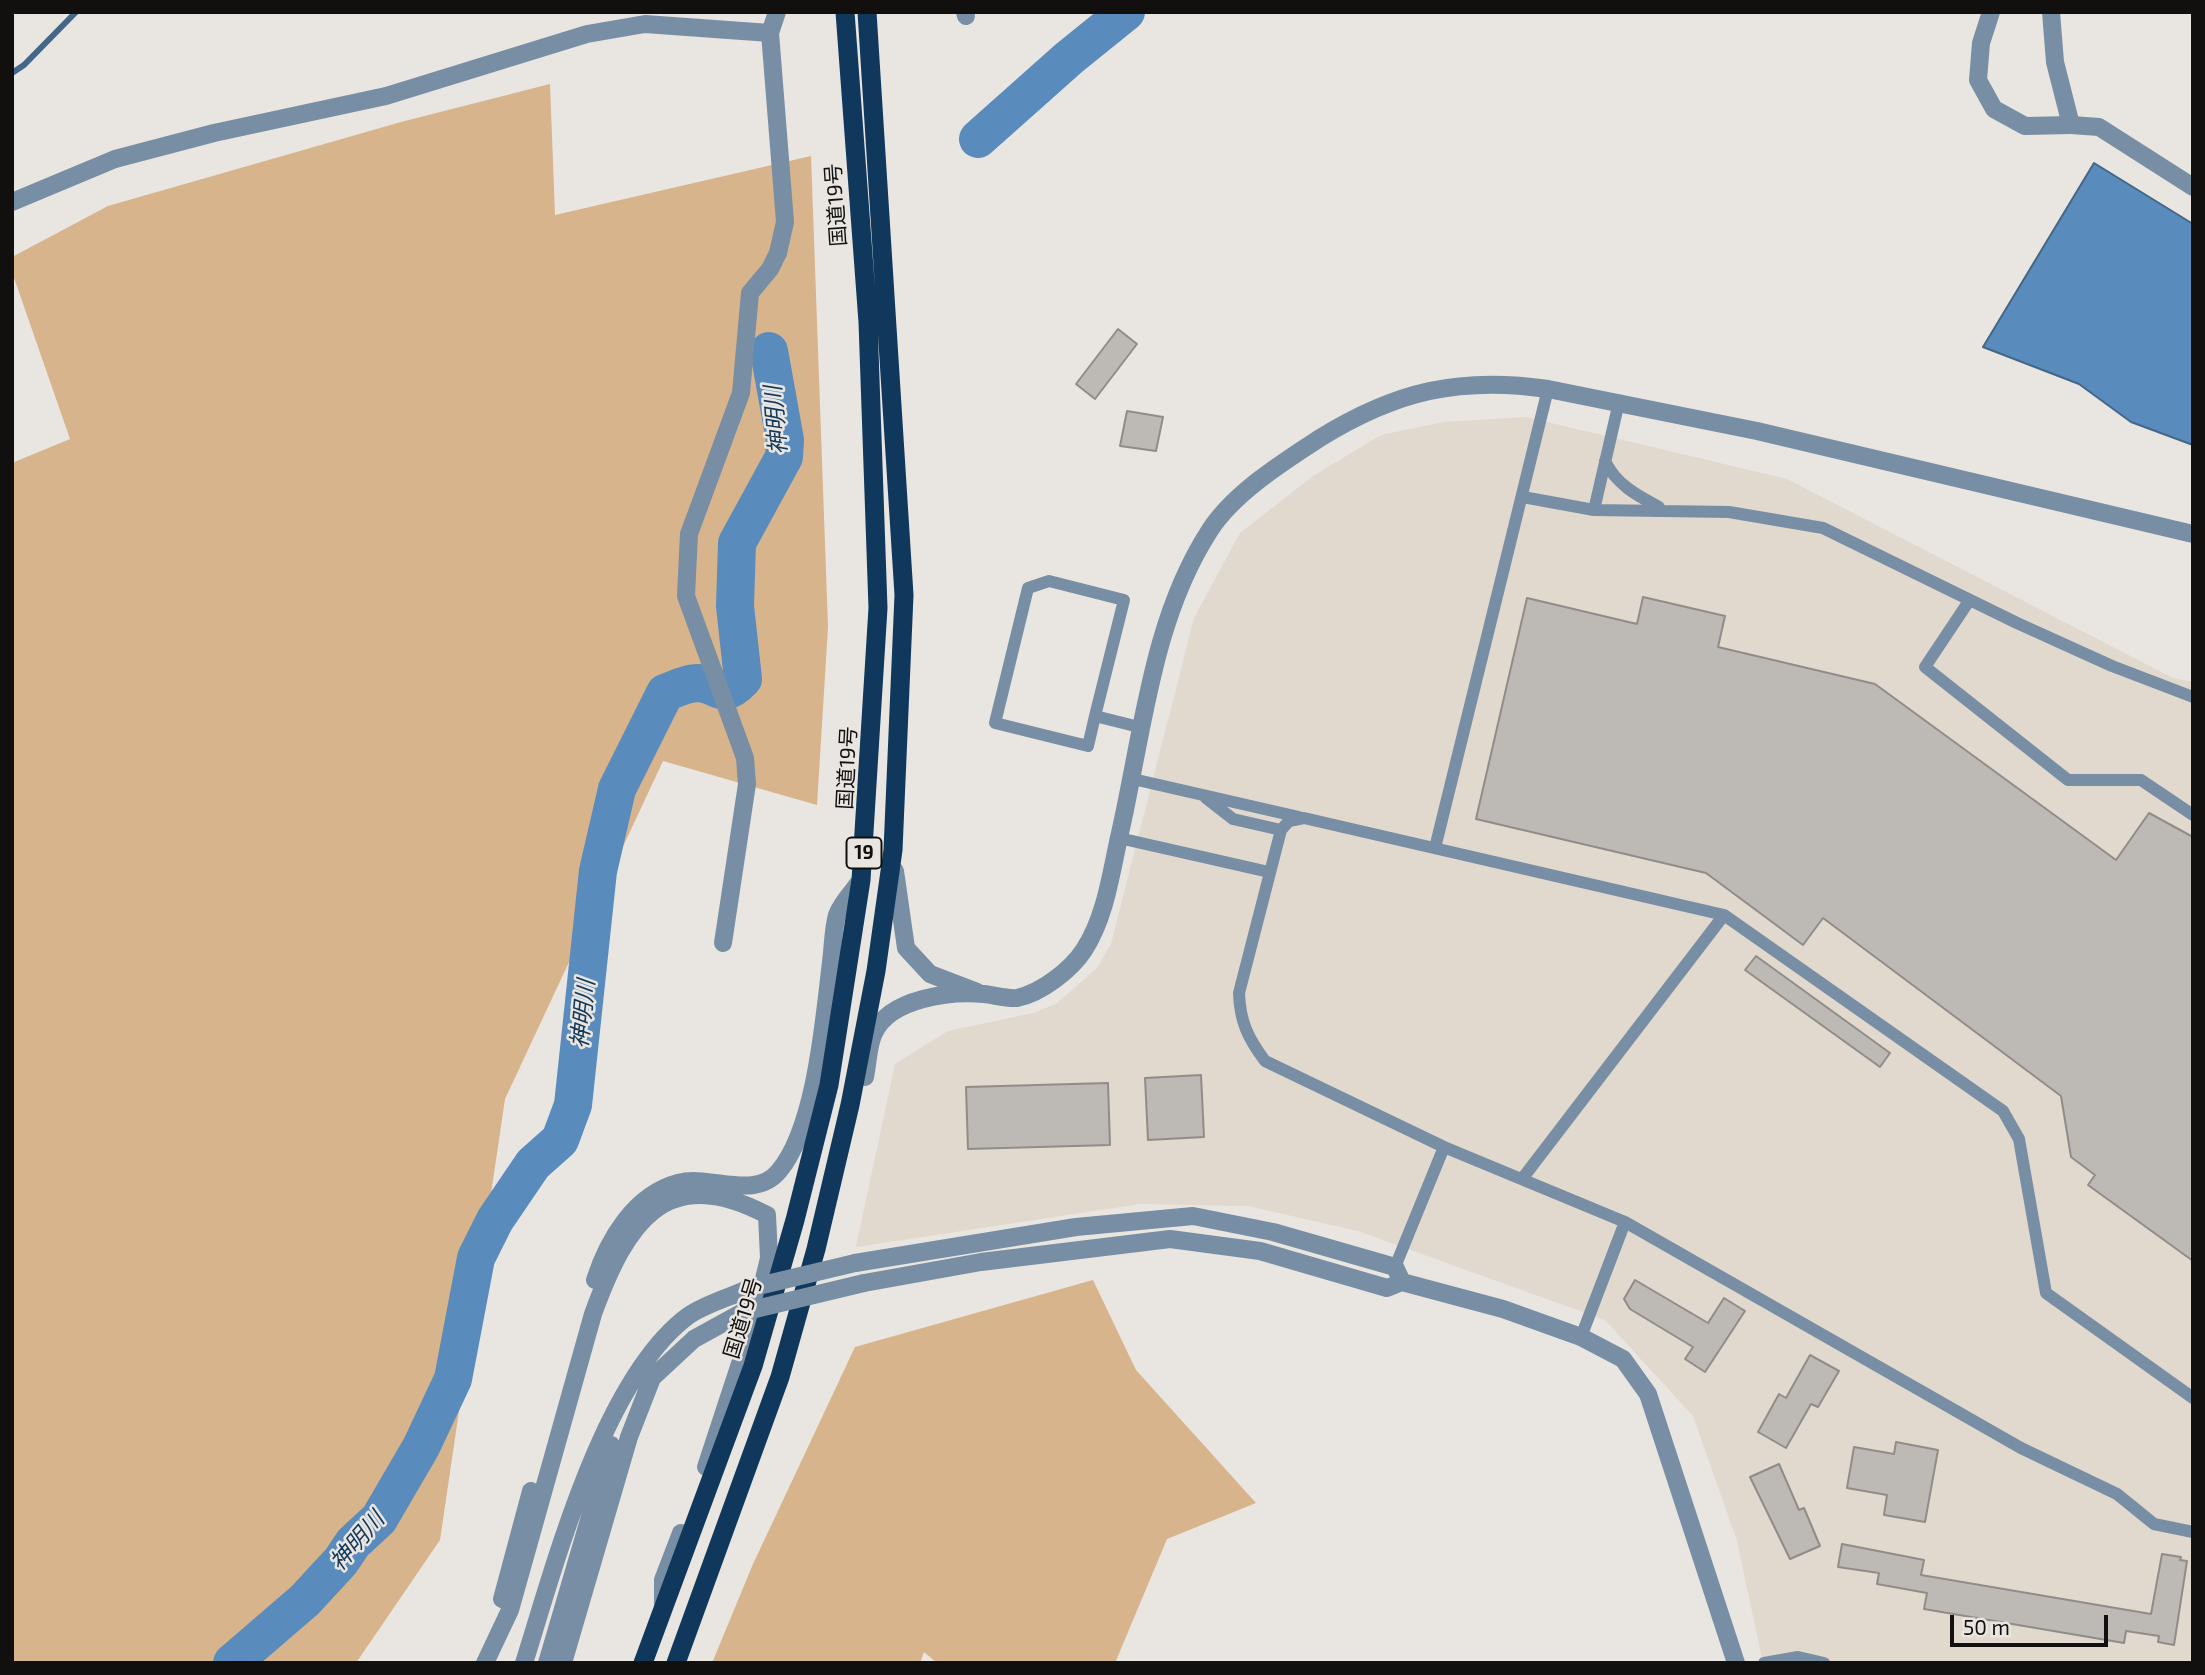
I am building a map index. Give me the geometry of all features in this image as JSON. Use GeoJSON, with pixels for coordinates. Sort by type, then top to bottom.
{"type":"FeatureCollection","features":[{"type":"Feature","properties":{"kind":"highway","name":"国道19号"},"geometry":{"type":"LineString","coordinates":[[643,1663],[753,1366],[795,1220],[829,1085],[861,880],[878,608],[868,322],[845,12]]}},
{"type":"Feature","properties":{"kind":"highway","name":"国道19号"},"geometry":{"type":"LineString","coordinates":[[676,1663],[780,1377],[816,1249],[850,1105],[876,971],[893,850],[904,595],[867,12]]}},
{"type":"Feature","properties":{"kind":"street"},"geometry":{"type":"LineString","coordinates":[[723,943],[747,784],[746,758],[686,596],[688,534],[741,393],[750,293],[778,253],[785,222],[770,33],[777,12]]}},
{"type":"Feature","properties":{"kind":"street"},"geometry":{"type":"LineString","coordinates":[[1991,12],[1980,43],[1978,80],[1994,109],[2025,126],[2099,127],[2193,187]]}},
{"type":"Feature","properties":{"kind":"street"},"geometry":{"type":"LineString","coordinates":[[2051,12],[2055,62],[2071,125]]}},
{"type":"Feature","properties":{"kind":"street"},"geometry":{"type":"LineString","coordinates":[[12,202],[115,159],[214,132],[386,96],[587,34],[645,24],[770,33]]}},
{"type":"Feature","properties":{"kind":"street"},"geometry":{"type":"LineString","coordinates":[[893,850],[897,899],[906,948],[930,974],[981,993],[1016,998],[1053,981],[1083,951],[1103,909],[1156,662],[1176,591],[1211,528],[1267,472],[1351,419],[1400,397],[1457,385],[1520,385],[1548,389],[1757,431],[2193,534]]}},
{"type":"Feature","properties":{"kind":"street"},"geometry":{"type":"LineString","coordinates":[[474,1663],[502,1598],[579,1328],[604,1253],[621,1224],[649,1199],[678,1183],[760,1185],[779,1172],[796,1141],[811,1093],[822,1037],[837,914],[861,880]]}},
{"type":"Feature","properties":{"kind":"street"},"geometry":{"type":"LineString","coordinates":[[816,1249],[830,1232],[874,1032],[895,1010],[916,999],[981,993]]}},
{"type":"Feature","properties":{"kind":"street"},"geometry":{"type":"LineString","coordinates":[[485,1663],[510,1610],[593,1314],[606,1278],[617,1255],[647,1213],[673,1199],[696,1193],[741,1201],[767,1214],[769,1258],[754,1321],[711,1453],[663,1580],[663,1613]]}},
{"type":"Feature","properties":{"kind":"street"},"geometry":{"type":"LineString","coordinates":[[524,1663],[568,1522],[603,1437],[628,1388],[650,1355],[688,1316],[750,1287],[855,1263],[1076,1227],[1193,1216],[1273,1232],[1581,1337],[1623,1359],[1648,1394],[1735,1663]]}},
{"type":"Feature","properties":{"kind":"street"},"geometry":{"type":"LineString","coordinates":[[563,1663],[629,1437],[652,1378],[694,1339],[743,1312],[864,1283],[981,1262],[1170,1238],[1260,1251],[1387,1288],[1399,1274]]}},
{"type":"Feature","properties":{"kind":"street"},"geometry":{"type":"LineString","coordinates":[[547,1663],[628,1388]]}},
{"type":"Feature","properties":{"kind":"lane"},"geometry":{"type":"LineString","coordinates":[[1435,848],[1548,389]]}},
{"type":"Feature","properties":{"kind":"lane"},"geometry":{"type":"LineString","coordinates":[[1594,510],[1619,402]]}},
{"type":"Feature","properties":{"kind":"lane"},"geometry":{"type":"LineString","coordinates":[[1605,461],[1612,475],[1634,494],[1663,509]]}},
{"type":"Feature","properties":{"kind":"lane"},"geometry":{"type":"LineString","coordinates":[[1523,497],[1594,510],[1729,512],[1823,528],[1969,601],[2112,666],[2193,698]]}},
{"type":"Feature","properties":{"kind":"lane"},"geometry":{"type":"LineString","coordinates":[[1049,581],[1124,600],[1095,716],[1088,746],[995,723],[1028,589],[1049,581]]}},
{"type":"Feature","properties":{"kind":"lane"},"geometry":{"type":"LineString","coordinates":[[1969,601],[1925,667],[2068,779],[2141,780],[2193,815]]}},
{"type":"Feature","properties":{"kind":"lane"},"geometry":{"type":"LineString","coordinates":[[1095,716],[1143,727]]}},
{"type":"Feature","properties":{"kind":"lane"},"geometry":{"type":"LineString","coordinates":[[1133,779],[1724,915],[2003,1111],[2018,1139],[2046,1293],[2193,1398]]}},
{"type":"Feature","properties":{"kind":"lane"},"geometry":{"type":"LineString","coordinates":[[1202,795],[1233,819],[1281,830]]}},
{"type":"Feature","properties":{"kind":"lane"},"geometry":{"type":"LineString","coordinates":[[1304,818],[1289,821],[1281,830],[1239,993],[1240,1016],[1247,1037],[1265,1061],[1444,1147],[1625,1222],[2021,1448],[2117,1494],[2154,1524],[2193,1532]]}},
{"type":"Feature","properties":{"kind":"lane"},"geometry":{"type":"LineString","coordinates":[[1119,838],[1269,872]]}},
{"type":"Feature","properties":{"kind":"lane"},"geometry":{"type":"LineString","coordinates":[[1522,1179],[1724,915]]}},
{"type":"Feature","properties":{"kind":"lane"},"geometry":{"type":"LineString","coordinates":[[1399,1274],[1444,1147]]}},
{"type":"Feature","properties":{"kind":"lane"},"geometry":{"type":"LineString","coordinates":[[1581,1337],[1625,1222]]}},
{"type":"Feature","properties":{"kind":"lane"},"geometry":{"type":"LineString","coordinates":[[1764,1663],[1798,1657],[1824,1663]]}},
{"type":"Feature","properties":{"kind":"shaded area"},"geometry":{"type":"Polygon","coordinates":[[[550,84],[555,215],[811,156],[828,627],[817,805],[663,761],[505,1099],[440,1540],[356,1663],[12,1663],[12,463],[70,439],[12,272],[12,257],[108,206],[401,122],[550,84]]]}},
{"type":"Feature","properties":{"kind":"shaded area"},"geometry":{"type":"Polygon","coordinates":[[[1526,417],[1787,479],[2173,678],[2193,682],[2193,1663],[1763,1663],[1737,1541],[1693,1416],[1605,1320],[1358,1231],[1248,1206],[1140,1204],[856,1247],[895,1064],[948,1031],[1033,1013],[1056,1004],[1097,968],[1111,944],[1194,618],[1240,533],[1313,476],[1381,435],[1444,422],[1526,417]]]}},
{"type":"Feature","properties":{"kind":"shaded area"},"geometry":{"type":"Polygon","coordinates":[[[1093,1280],[1136,1370],[1256,1503],[1167,1539],[1115,1663],[937,1663],[924,1652],[920,1663],[712,1663],[753,1564],[855,1347],[1093,1280]]]}},
{"type":"Feature","properties":{"kind":"water"},"geometry":{"type":"Polygon","coordinates":[[[2094,163],[2193,224],[2193,445],[2131,422],[2079,384],[1983,347],[2094,163]]]}},
{"type":"Feature","properties":{"kind":"building"},"geometry":{"type":"Polygon","coordinates":[[[1118,329],[1137,344],[1095,399],[1076,384],[1118,329]]]}},
{"type":"Feature","properties":{"kind":"building"},"geometry":{"type":"Polygon","coordinates":[[[1127,411],[1163,417],[1156,451],[1120,446],[1127,411]]]}},
{"type":"Feature","properties":{"kind":"building"},"geometry":{"type":"Polygon","coordinates":[[[1643,597],[1725,616],[1718,647],[1875,684],[2116,860],[2149,813],[2193,837],[2193,1261],[2088,1185],[2095,1175],[2071,1157],[2061,1096],[1823,918],[1803,945],[1706,873],[1476,819],[1527,598],[1637,624],[1643,597]]]}},
{"type":"Feature","properties":{"kind":"building"},"geometry":{"type":"Polygon","coordinates":[[[1756,956],[1890,1053],[1880,1067],[1745,970],[1756,956]]]}},
{"type":"Feature","properties":{"kind":"building"},"geometry":{"type":"Polygon","coordinates":[[[1201,1075],[1204,1137],[1148,1140],[1145,1078],[1201,1075]]]}},
{"type":"Feature","properties":{"kind":"building"},"geometry":{"type":"Polygon","coordinates":[[[1108,1083],[1110,1145],[968,1149],[966,1087],[1108,1083]]]}},
{"type":"Feature","properties":{"kind":"building"},"geometry":{"type":"Polygon","coordinates":[[[1635,1280],[1708,1323],[1724,1298],[1745,1311],[1705,1372],[1685,1359],[1693,1347],[1630,1309],[1624,1299],[1635,1280]]]}},
{"type":"Feature","properties":{"kind":"building"},"geometry":{"type":"Polygon","coordinates":[[[1810,1355],[1839,1371],[1818,1407],[1811,1404],[1786,1448],[1758,1432],[1779,1394],[1786,1398],[1810,1355]]]}},
{"type":"Feature","properties":{"kind":"building"},"geometry":{"type":"Polygon","coordinates":[[[1896,1442],[1938,1450],[1925,1522],[1884,1515],[1887,1495],[1847,1488],[1854,1447],[1894,1454],[1896,1442]]]}},
{"type":"Feature","properties":{"kind":"building"},"geometry":{"type":"Polygon","coordinates":[[[1779,1464],[1799,1510],[1804,1508],[1820,1546],[1790,1559],[1750,1477],[1779,1464]]]}},
{"type":"Feature","properties":{"kind":"building"},"geometry":{"type":"Polygon","coordinates":[[[1842,1544],[1924,1560],[1921,1575],[2151,1614],[2162,1554],[2181,1557],[2180,1560],[2187,1561],[2174,1645],[2158,1642],[2159,1636],[2126,1631],[2124,1643],[1924,1609],[1927,1593],[1877,1584],[1879,1573],[1838,1567],[1842,1544]]]}},
{"type":"Feature","properties":{"kind":"waterway"},"geometry":{"type":"LineString","coordinates":[[12,73],[24,65],[76,12]]}},
{"type":"Feature","properties":{"kind":"waterway","name":"神明川"},"geometry":{"type":"LineString","coordinates":[[978,139],[1069,58],[1126,12]]}},
{"type":"Feature","properties":{"kind":"waterway","name":"神明川"},"geometry":{"type":"LineString","coordinates":[[232,1663],[305,1600],[341,1561],[353,1543],[379,1519],[421,1447],[453,1379],[476,1258],[495,1220],[533,1164],[560,1140],[573,1105],[598,871],[617,789],[665,693],[698,683],[725,691],[743,679],[735,606],[737,543],[784,457],[785,440],[769,351]]}}]}
